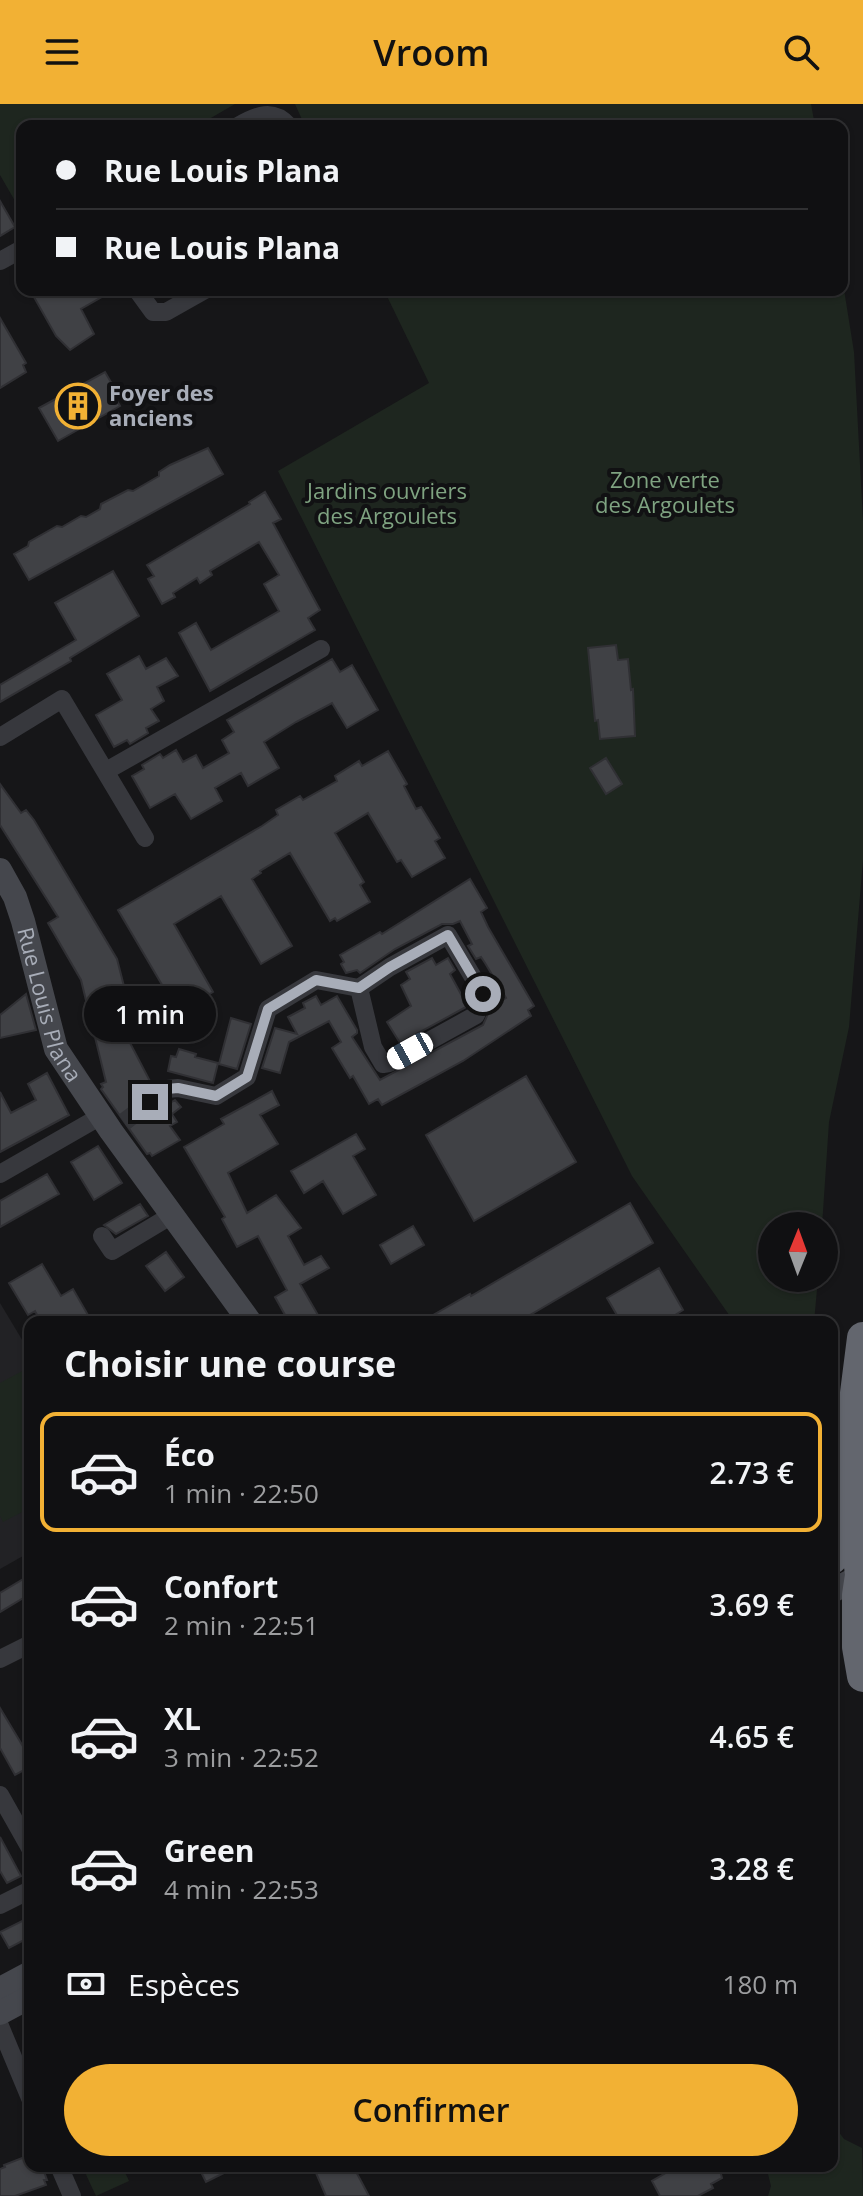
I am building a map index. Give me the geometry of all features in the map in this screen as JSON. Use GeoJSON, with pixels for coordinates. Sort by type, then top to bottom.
{"type":"FeatureCollection","features":[{"type":"Feature","properties":{"kind":"highway"},"geometry":{"type":"LineString","coordinates":[[860,1662],[858,1595],[851,1560],[860,1504],[852,1485],[856,1393],[863,1338]]}},
{"type":"Feature","properties":{"kind":"highway"},"geometry":{"type":"LineString","coordinates":[[838,1623],[847,1630],[860,1662]]}},
{"type":"Feature","properties":{"kind":"street"},"geometry":{"type":"LineString","coordinates":[[252,120],[268,113],[284,120]]}},
{"type":"Feature","properties":{"kind":"street"},"geometry":{"type":"LineString","coordinates":[[141,296],[153,312],[166,312],[194,296]]}},
{"type":"Feature","properties":{"kind":"street"},"geometry":{"type":"LineString","coordinates":[[106,771],[321,649]]}},
{"type":"Feature","properties":{"kind":"street"},"geometry":{"type":"LineString","coordinates":[[0,737],[62,699],[145,838]]}},
{"type":"Feature","properties":{"kind":"street","name":"Rue Louis Plana"},"geometry":{"type":"LineString","coordinates":[[0,870],[15,897],[23,921],[56,1049],[112,1123],[172,1215],[246,1316]]}},
{"type":"Feature","properties":{"kind":"street"},"geometry":{"type":"LineString","coordinates":[[150,1102],[167,1089],[178,1088],[216,1096],[247,1077],[268,1009],[316,980],[359,988],[448,935],[483,994],[476,1015],[383,1064],[373,1047],[359,988]]}},
{"type":"Feature","properties":{"kind":"street"},"geometry":{"type":"LineString","coordinates":[[0,1174],[112,1123]]}},
{"type":"Feature","properties":{"kind":"street"},"geometry":{"type":"LineString","coordinates":[[102,1236],[112,1251],[172,1215]]}},
{"type":"Feature","properties":{"kind":"street"},"geometry":{"type":"LineString","coordinates":[[838,1581],[851,1560]]}},
{"type":"Feature","properties":{"kind":"street"},"geometry":{"type":"LineString","coordinates":[[0,1659],[24,1647]]}},
{"type":"Feature","properties":{"kind":"street"},"geometry":{"type":"LineString","coordinates":[[0,1795],[24,1837]]}},
{"type":"Feature","properties":{"kind":"street"},"geometry":{"type":"LineString","coordinates":[[0,1905],[24,1893]]}},
{"type":"Feature","properties":{"kind":"street"},"geometry":{"type":"LineString","coordinates":[[0,1989],[24,1976]]}},
{"type":"Feature","properties":{"kind":"street"},"geometry":{"type":"LineString","coordinates":[[0,2013],[24,2000]]}},
{"type":"Feature","properties":{"kind":"street"},"geometry":{"type":"LineString","coordinates":[[0,2026],[24,2084]]}},
{"type":"Feature","properties":{"kind":"street"},"geometry":{"type":"LineString","coordinates":[[62,2172],[72,2196]]}},
{"type":"Feature","properties":{"kind":"shaded area"},"geometry":{"type":"Polygon","coordinates":[[[0,1303],[24,1343],[24,1555],[0,1569],[0,1303]]]}},
{"type":"Feature","properties":{"kind":"green space"},"geometry":{"type":"Polygon","coordinates":[[[0,104],[235,104],[207,120],[16,120],[16,203],[0,175],[0,104]]]}},
{"type":"Feature","properties":{"kind":"green space"},"geometry":{"type":"Polygon","coordinates":[[[295,104],[811,104],[814,120],[302,120],[295,104]]]}},
{"type":"Feature","properties":{"kind":"green space","name":"Zone verte des Argoulets"},"geometry":{"type":"Polygon","coordinates":[[[387,296],[845,296],[854,352],[863,521],[863,860],[849,1027],[829,1122],[823,1212],[758,1212],[758,1292],[817,1292],[815,1316],[730,1316],[632,1176],[278,471],[429,383],[387,296]]]}},
{"type":"Feature","properties":{"kind":"green space"},"geometry":{"type":"Polygon","coordinates":[[[24,1370],[24,1511],[3,1522],[0,1516],[0,1383],[24,1370]]]}},
{"type":"Feature","properties":{"kind":"green space"},"geometry":{"type":"Polygon","coordinates":[[[838,2131],[844,2139],[862,2148],[863,2196],[768,2196],[771,2186],[768,2172],[838,2172],[838,2131]]]}},
{"type":"Feature","properties":{"kind":"green space"},"geometry":{"type":"Polygon","coordinates":[[[85,2172],[125,2172],[129,2181],[96,2196],[85,2172]]]}},
{"type":"Feature","properties":{"kind":"building"},"geometry":{"type":"Polygon","coordinates":[[[0,201],[15,227],[0,236],[0,201]]]}},
{"type":"Feature","properties":{"kind":"building"},"geometry":{"type":"Polygon","coordinates":[[[33,296],[104,296],[81,309],[94,334],[70,350],[56,336],[33,296]]]}},
{"type":"Feature","properties":{"kind":"building"},"geometry":{"type":"Polygon","coordinates":[[[0,318],[26,363],[23,365],[26,372],[0,388],[0,318]]]}},
{"type":"Feature","properties":{"kind":"building","name":"Foyer des anciens"},"geometry":{"type":"Polygon","coordinates":[[[105,372],[120,406],[58,441],[39,408],[105,372]]]}},
{"type":"Feature","properties":{"kind":"building"},"geometry":{"type":"Polygon","coordinates":[[[208,448],[223,474],[29,580],[14,554],[28,546],[29,542],[57,526],[62,527],[81,516],[86,517],[100,509],[101,504],[128,490],[133,491],[159,476],[159,472],[170,465],[208,448]]]}},
{"type":"Feature","properties":{"kind":"building"},"geometry":{"type":"Polygon","coordinates":[[[265,492],[281,519],[273,523],[320,610],[308,618],[315,630],[210,691],[179,633],[196,623],[211,650],[279,611],[264,584],[279,575],[259,542],[210,571],[212,575],[200,583],[197,578],[173,593],[175,597],[162,604],[148,579],[154,576],[147,565],[265,492]]]}},
{"type":"Feature","properties":{"kind":"building"},"geometry":{"type":"Polygon","coordinates":[[[113,571],[139,616],[70,658],[71,661],[0,702],[0,685],[76,640],[55,603],[113,571]]]}},
{"type":"Feature","properties":{"kind":"building"},"geometry":{"type":"Polygon","coordinates":[[[616,645],[618,660],[628,659],[635,736],[600,739],[598,720],[595,721],[588,648],[616,645]]]}},
{"type":"Feature","properties":{"kind":"building"},"geometry":{"type":"Polygon","coordinates":[[[139,656],[146,669],[166,658],[178,676],[157,687],[164,701],[151,709],[159,721],[146,728],[148,733],[130,744],[127,740],[114,747],[96,715],[122,700],[107,674],[139,656]]]}},
{"type":"Feature","properties":{"kind":"building"},"geometry":{"type":"Polygon","coordinates":[[[332,659],[340,672],[352,665],[378,710],[347,728],[332,703],[296,722],[264,742],[279,768],[248,786],[241,773],[215,788],[222,801],[191,819],[175,794],[150,808],[132,776],[144,769],[142,765],[160,754],[163,758],[176,750],[183,762],[196,755],[203,768],[229,753],[222,740],[234,732],[227,720],[332,659]]]}},
{"type":"Feature","properties":{"kind":"building"},"geometry":{"type":"Polygon","coordinates":[[[388,751],[407,784],[404,786],[416,809],[421,807],[440,838],[435,841],[445,858],[412,877],[401,860],[397,862],[368,813],[335,833],[364,882],[360,885],[370,902],[337,921],[335,918],[330,921],[290,853],[252,879],[292,946],[261,964],[221,896],[174,924],[213,992],[178,1012],[118,910],[262,826],[278,815],[276,810],[300,796],[303,800],[337,781],[335,776],[359,761],[362,766],[388,751]]]}},
{"type":"Feature","properties":{"kind":"building"},"geometry":{"type":"Polygon","coordinates":[[[606,758],[622,784],[606,794],[590,768],[606,758]]]}},
{"type":"Feature","properties":{"kind":"building"},"geometry":{"type":"Polygon","coordinates":[[[0,784],[21,813],[26,810],[34,820],[117,959],[137,1037],[129,1041],[152,1085],[139,1097],[140,1109],[152,1114],[175,1100],[181,1107],[172,1114],[177,1122],[170,1126],[180,1140],[152,1156],[147,1154],[101,1089],[101,1084],[106,1082],[81,980],[48,923],[58,917],[0,825],[0,784]]]}},
{"type":"Feature","properties":{"kind":"building"},"geometry":{"type":"Polygon","coordinates":[[[470,879],[487,908],[481,912],[488,927],[534,1006],[528,1010],[531,1016],[463,1061],[382,1105],[378,1099],[369,1104],[353,1076],[350,1078],[332,1048],[341,1042],[329,1021],[289,1042],[280,1073],[262,1068],[275,1028],[297,1034],[288,1017],[305,1008],[303,1003],[316,996],[321,1005],[337,996],[357,1030],[352,1037],[380,1080],[483,1025],[491,1007],[506,998],[481,957],[476,959],[468,946],[472,944],[460,921],[442,924],[395,949],[360,973],[357,970],[346,973],[340,955],[380,932],[382,934],[470,879]]]}},
{"type":"Feature","properties":{"kind":"building"},"geometry":{"type":"Polygon","coordinates":[[[432,958],[436,965],[448,958],[455,970],[450,974],[462,996],[465,994],[468,1000],[466,1007],[400,1043],[387,1022],[411,1006],[401,985],[410,979],[406,972],[432,958]]]}},
{"type":"Feature","properties":{"kind":"building"},"geometry":{"type":"Polygon","coordinates":[[[26,994],[36,1030],[0,1038],[0,1015],[26,994]]]}},
{"type":"Feature","properties":{"kind":"building"},"geometry":{"type":"Polygon","coordinates":[[[231,1018],[251,1024],[237,1069],[219,1064],[231,1018]]]}},
{"type":"Feature","properties":{"kind":"building"},"geometry":{"type":"Polygon","coordinates":[[[179,1049],[218,1063],[213,1083],[168,1071],[171,1056],[176,1057],[179,1049]]]}},
{"type":"Feature","properties":{"kind":"building"},"geometry":{"type":"Polygon","coordinates":[[[47,1073],[69,1115],[0,1152],[0,1092],[11,1113],[36,1100],[28,1084],[47,1073]]]}},
{"type":"Feature","properties":{"kind":"building"},"geometry":{"type":"Polygon","coordinates":[[[526,1076],[576,1162],[474,1221],[426,1135],[526,1076]]]}},
{"type":"Feature","properties":{"kind":"building"},"geometry":{"type":"Polygon","coordinates":[[[272,1091],[279,1105],[260,1115],[278,1144],[228,1173],[247,1213],[276,1195],[301,1228],[288,1236],[304,1265],[321,1256],[329,1268],[300,1284],[319,1316],[286,1316],[275,1297],[287,1290],[258,1236],[237,1247],[222,1219],[225,1217],[184,1147],[224,1124],[221,1119],[272,1091]]]}},
{"type":"Feature","properties":{"kind":"building"},"geometry":{"type":"Polygon","coordinates":[[[356,1134],[365,1149],[353,1156],[376,1195],[343,1214],[323,1181],[304,1193],[291,1171],[356,1134]]]}},
{"type":"Feature","properties":{"kind":"building"},"geometry":{"type":"Polygon","coordinates":[[[98,1146],[122,1183],[94,1200],[71,1162],[98,1146]]]}},
{"type":"Feature","properties":{"kind":"building"},"geometry":{"type":"Polygon","coordinates":[[[47,1174],[59,1194],[0,1227],[0,1201],[47,1174]]]}},
{"type":"Feature","properties":{"kind":"building"},"geometry":{"type":"Polygon","coordinates":[[[630,1203],[653,1243],[528,1316],[432,1316],[630,1203]]]}},
{"type":"Feature","properties":{"kind":"building"},"geometry":{"type":"Polygon","coordinates":[[[140,1204],[148,1216],[116,1234],[104,1225],[140,1204]]]}},
{"type":"Feature","properties":{"kind":"building"},"geometry":{"type":"Polygon","coordinates":[[[413,1226],[424,1245],[391,1264],[380,1245],[413,1226]]]}},
{"type":"Feature","properties":{"kind":"building"},"geometry":{"type":"Polygon","coordinates":[[[166,1252],[184,1277],[165,1291],[146,1266],[166,1252]]]}},
{"type":"Feature","properties":{"kind":"building"},"geometry":{"type":"Polygon","coordinates":[[[42,1264],[61,1296],[73,1289],[89,1316],[38,1316],[35,1311],[28,1315],[9,1283],[42,1264]]]}},
{"type":"Feature","properties":{"kind":"building"},"geometry":{"type":"Polygon","coordinates":[[[659,1268],[683,1310],[674,1316],[618,1316],[607,1298],[659,1268]]]}},
{"type":"Feature","properties":{"kind":"building"},"geometry":{"type":"Polygon","coordinates":[[[24,1579],[24,1598],[0,1612],[0,1593],[24,1579]]]}},
{"type":"Feature","properties":{"kind":"building"},"geometry":{"type":"Polygon","coordinates":[[[0,1708],[24,1748],[24,1770],[15,1775],[0,1748],[0,1708]]]}},
{"type":"Feature","properties":{"kind":"building"},"geometry":{"type":"Polygon","coordinates":[[[0,1837],[21,1876],[7,1883],[0,1871],[0,1837]]]}},
{"type":"Feature","properties":{"kind":"building"},"geometry":{"type":"Polygon","coordinates":[[[24,1920],[24,1940],[9,1948],[0,1932],[24,1920]]]}},
{"type":"Feature","properties":{"kind":"building"},"geometry":{"type":"Polygon","coordinates":[[[24,2157],[24,2172],[44,2172],[46,2185],[15,2196],[0,2196],[0,2169],[24,2157]]]}},
{"type":"Feature","properties":{"kind":"building"},"geometry":{"type":"Polygon","coordinates":[[[201,2172],[226,2172],[206,2182],[201,2172]]]}},
{"type":"Feature","properties":{"kind":"building"},"geometry":{"type":"Polygon","coordinates":[[[316,2172],[356,2172],[369,2196],[326,2196],[316,2172]]]}},
{"type":"Feature","properties":{"kind":"building"},"geometry":{"type":"Polygon","coordinates":[[[668,2172],[720,2172],[722,2178],[711,2184],[713,2188],[698,2196],[660,2196],[652,2181],[668,2172]]]}},
{"type":"Feature","properties":{"kind":"tunnel"},"geometry":{"type":"LineString","coordinates":[[124,1122],[150,1102]]}},
{"type":"Feature","properties":{"kind":"place","name":"Foyer des anciens"},"geometry":{"type":"Point","coordinates":[78,406]}},
{"type":"Feature","properties":{"kind":"route"},"geometry":{"type":"LineString","coordinates":[[150,1102],[167,1089],[178,1088],[216,1096],[247,1077],[268,1009],[316,980],[359,988],[448,935],[483,994]]}},
{"type":"Feature","properties":{"kind":"park label","name":"Jardins ouvriers des Argoulets"},"geometry":{"type":"Point","coordinates":[387,504]}}]}
